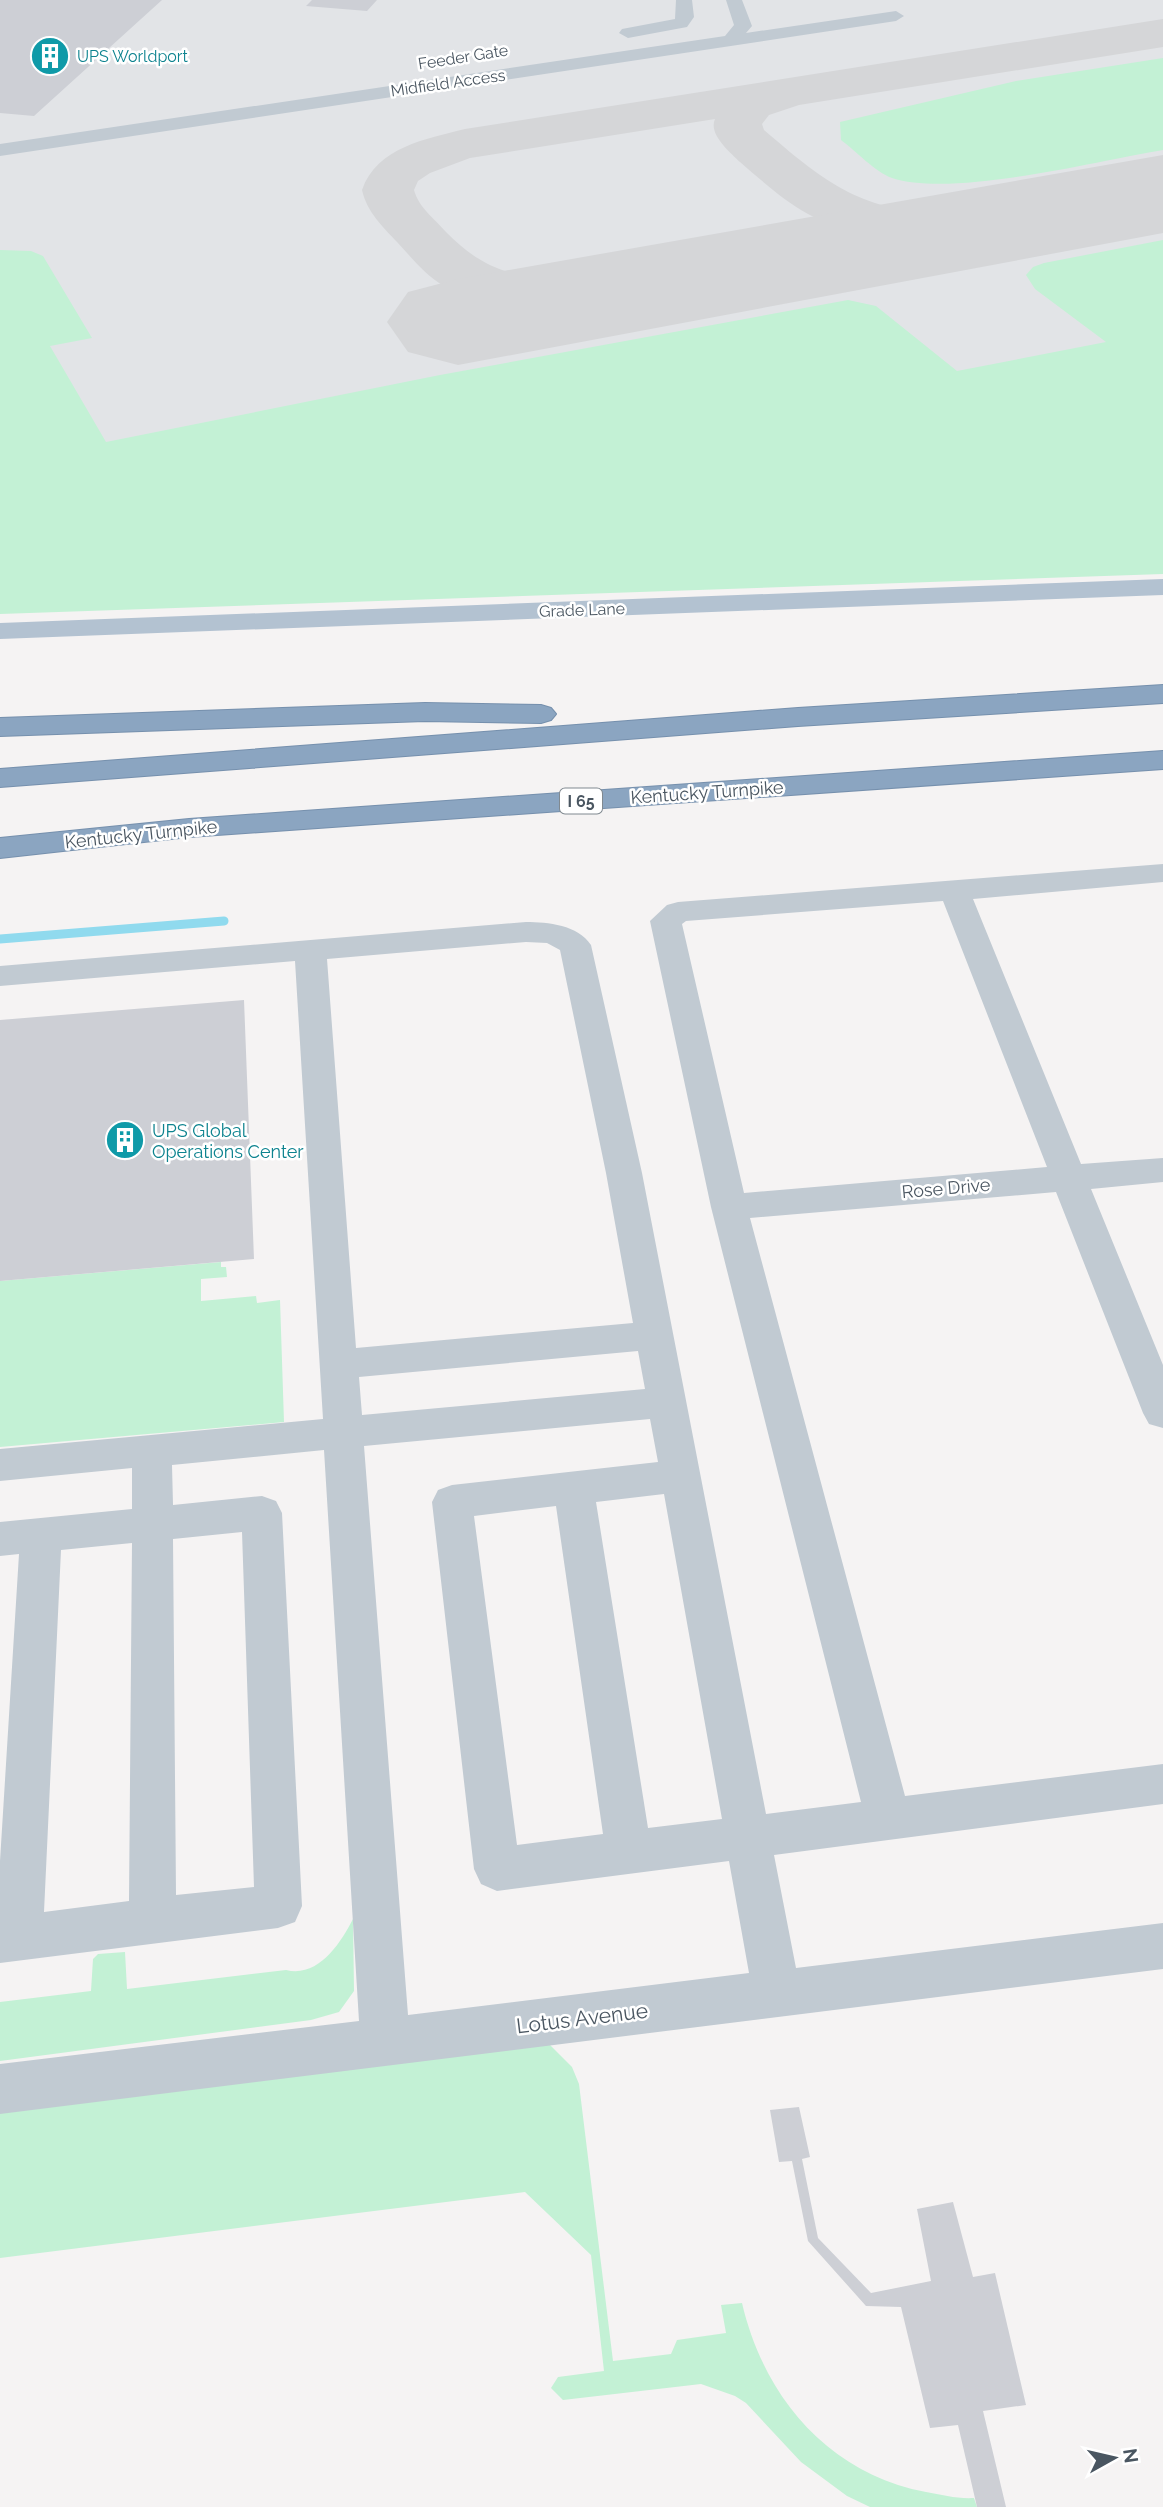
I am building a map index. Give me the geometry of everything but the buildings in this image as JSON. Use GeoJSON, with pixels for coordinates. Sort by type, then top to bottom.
{"type":"FeatureCollection","features":[{"type":"Feature","properties":{"kind":"highway"},"geometry":{"type":"LineString","coordinates":[[0,778],[798,717],[1163,694]]}},
{"type":"Feature","properties":{"kind":"highway"},"geometry":{"type":"LineString","coordinates":[[0,727],[425,712],[798,717]]}},
{"type":"Feature","properties":{"kind":"highway","name":"Kentucky Turnpike"},"geometry":{"type":"LineString","coordinates":[[0,848],[203,827],[1163,760]]}},
{"type":"Feature","properties":{"kind":"main road","name":"Grade Lane"},"geometry":{"type":"LineString","coordinates":[[0,631],[1163,587]]}},
{"type":"Feature","properties":{"kind":"street"},"geometry":{"type":"LineString","coordinates":[[615,34],[671,26],[686,17],[684,0]]}},
{"type":"Feature","properties":{"kind":"street"},"geometry":{"type":"LineString","coordinates":[[729,42],[743,26],[734,0]]}},
{"type":"Feature","properties":{"kind":"street"},"geometry":{"type":"LineString","coordinates":[[764,13],[772,35]]}},
{"type":"Feature","properties":{"kind":"street","name":"Midfield Access"},"geometry":{"type":"LineString","coordinates":[[0,150],[729,42],[772,35],[819,20],[896,16]]}},
{"type":"Feature","properties":{"kind":"street"},"geometry":{"type":"LineString","coordinates":[[277,108],[272,98],[286,88]]}},
{"type":"Feature","properties":{"kind":"street"},"geometry":{"type":"LineString","coordinates":[[889,1820],[729,1207],[666,920],[678,912],[1163,873]]}},
{"type":"Feature","properties":{"kind":"street"},"geometry":{"type":"LineString","coordinates":[[954,891],[1066,1178],[1163,1413]]}},
{"type":"Feature","properties":{"kind":"street"},"geometry":{"type":"LineString","coordinates":[[0,976],[526,932],[546,932],[575,944],[624,1173],[777,1993]]}},
{"type":"Feature","properties":{"kind":"street"},"geometry":{"type":"LineString","coordinates":[[310,950],[385,2042]]}},
{"type":"Feature","properties":{"kind":"street","name":"Rose Drive"},"geometry":{"type":"LineString","coordinates":[[729,1207],[1163,1170]]}},
{"type":"Feature","properties":{"kind":"street"},"geometry":{"type":"LineString","coordinates":[[338,1364],[655,1335]]}},
{"type":"Feature","properties":{"kind":"street"},"geometry":{"type":"LineString","coordinates":[[0,1465],[667,1402]]}},
{"type":"Feature","properties":{"kind":"street"},"geometry":{"type":"LineString","coordinates":[[152,1451],[153,1920]]}},
{"type":"Feature","properties":{"kind":"street"},"geometry":{"type":"LineString","coordinates":[[681,1476],[452,1502],[497,1869],[1163,1784]]}},
{"type":"Feature","properties":{"kind":"street"},"geometry":{"type":"LineString","coordinates":[[573,1488],[629,1853]]}},
{"type":"Feature","properties":{"kind":"street"},"geometry":{"type":"LineString","coordinates":[[262,1513],[278,1906],[10,1939],[21,1537],[152,1524],[262,1513]]}},
{"type":"Feature","properties":{"kind":"street","name":"Lotus Avenue"},"geometry":{"type":"LineString","coordinates":[[0,2089],[1163,1946]]}},
{"type":"Feature","properties":{"kind":"shaded area"},"geometry":{"type":"Polygon","coordinates":[[[0,0],[1163,0],[1163,562],[0,597],[0,0]]]}},
{"type":"Feature","properties":{"kind":"green space"},"geometry":{"type":"Polygon","coordinates":[[[1163,58],[1163,150],[1026,176],[951,184],[919,183],[892,178],[872,166],[841,140],[840,122],[1016,81],[1163,58]]]}},
{"type":"Feature","properties":{"kind":"green space"},"geometry":{"type":"Polygon","coordinates":[[[1163,240],[1163,574],[0,614],[0,250],[31,251],[43,256],[92,338],[50,346],[106,442],[440,375],[848,300],[876,306],[957,371],[1106,342],[1035,289],[1026,275],[1033,267],[1044,263],[1163,240]]]}},
{"type":"Feature","properties":{"kind":"green space"},"geometry":{"type":"Polygon","coordinates":[[[221,1262],[221,1267],[226,1267],[227,1277],[201,1279],[201,1301],[256,1296],[257,1303],[280,1300],[284,1422],[0,1447],[0,1281],[221,1262]]]}},
{"type":"Feature","properties":{"kind":"green space"},"geometry":{"type":"Polygon","coordinates":[[[353,1919],[354,1991],[339,2012],[311,2020],[0,2061],[0,2002],[91,1991],[93,1959],[98,1954],[125,1952],[127,1989],[286,1970],[298,1971],[308,1969],[327,1957],[342,1939],[353,1919]]]}},
{"type":"Feature","properties":{"kind":"green space"},"geometry":{"type":"Polygon","coordinates":[[[549,2044],[572,2067],[579,2084],[613,2361],[671,2354],[677,2340],[726,2333],[721,2305],[742,2303],[766,2370],[784,2399],[806,2426],[831,2449],[859,2468],[891,2482],[926,2492],[974,2498],[977,2507],[870,2507],[847,2496],[801,2462],[746,2403],[735,2396],[701,2384],[563,2400],[551,2388],[558,2377],[604,2371],[591,2255],[525,2192],[0,2258],[0,2111],[549,2044]]]}},
{"type":"Feature","properties":{"kind":"waterway"},"geometry":{"type":"LineString","coordinates":[[0,939],[224,921]]}},
{"type":"Feature","properties":{"kind":"taxiway"},"geometry":{"type":"LineString","coordinates":[[790,92],[1163,33]]}},
{"type":"Feature","properties":{"kind":"taxiway"},"geometry":{"type":"LineString","coordinates":[[618,293],[518,293],[475,281],[441,257],[397,211],[388,190],[391,179],[413,162],[465,144],[790,92]]}},
{"type":"Feature","properties":{"kind":"taxiway"},"geometry":{"type":"LineString","coordinates":[[790,92],[752,105],[737,122],[739,131],[746,141],[775,166],[817,198],[849,214],[892,225],[937,228],[1004,223]]}},
{"type":"Feature","properties":{"kind":"runway"},"geometry":{"type":"LineString","coordinates":[[458,322],[1163,194]]}},
{"type":"Feature","properties":{"kind":"place","name":"UPS Worldport"},"geometry":{"type":"Point","coordinates":[50,56]}},
{"type":"Feature","properties":{"kind":"place","name":"UPS Global Operations Center"},"geometry":{"type":"Point","coordinates":[125,1140]}}]}
